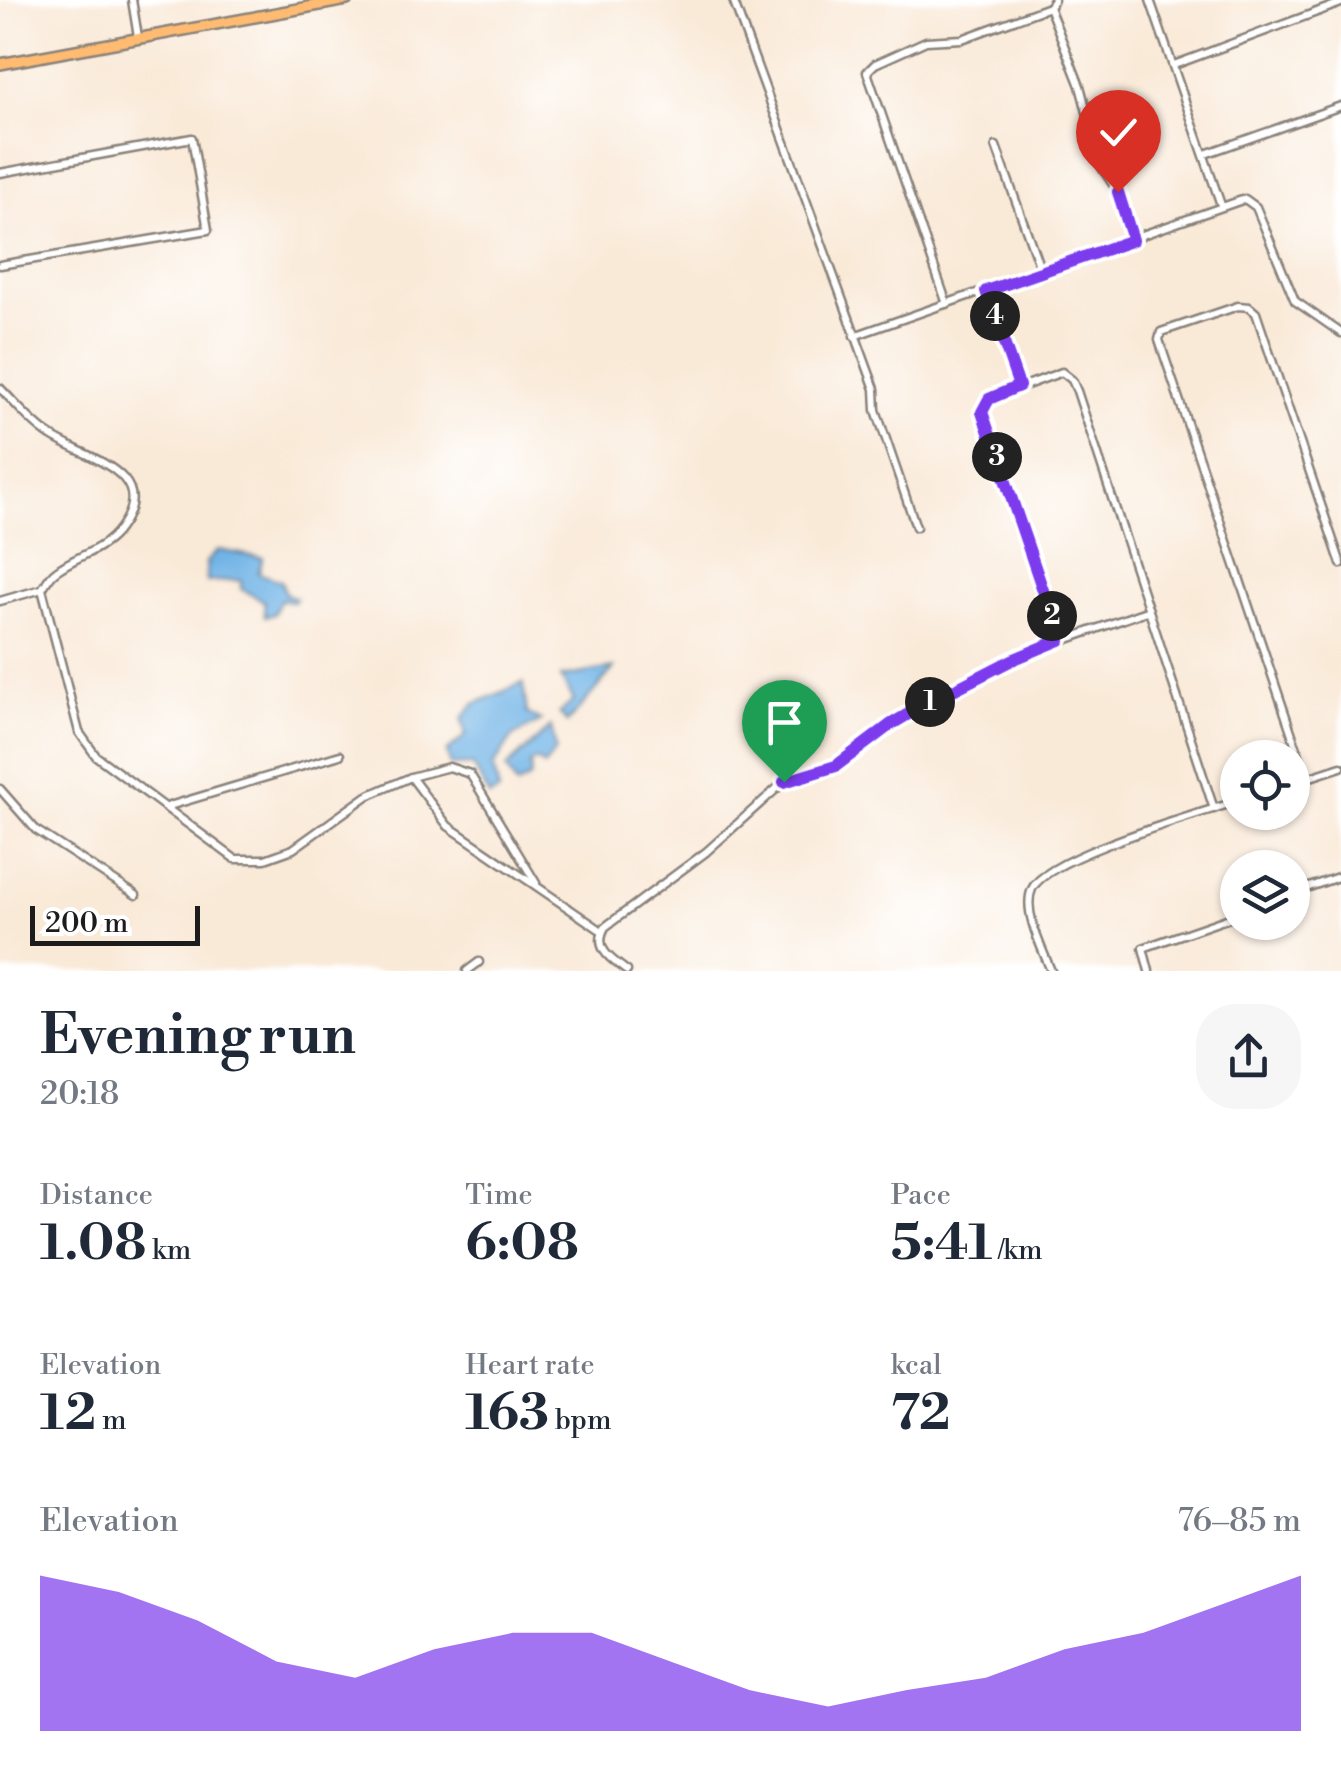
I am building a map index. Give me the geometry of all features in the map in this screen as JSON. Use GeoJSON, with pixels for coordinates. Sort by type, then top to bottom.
{"type":"FeatureCollection","features":[{"type":"Feature","properties":{"kind":"main road"},"geometry":{"type":"LineString","coordinates":[[0,64],[347,0]]}},
{"type":"Feature","properties":{"kind":"street"},"geometry":{"type":"LineString","coordinates":[[132,0],[138,37]]}},
{"type":"Feature","properties":{"kind":"street"},"geometry":{"type":"LineString","coordinates":[[733,0],[875,390],[876,410],[916,526]]}},
{"type":"Feature","properties":{"kind":"street"},"geometry":{"type":"LineString","coordinates":[[1150,0],[1220,205]]}},
{"type":"Feature","properties":{"kind":"street"},"geometry":{"type":"LineString","coordinates":[[947,304],[867,72],[875,64],[926,42],[962,38],[1052,3],[1102,168],[1118,192],[1133,240]]}},
{"type":"Feature","properties":{"kind":"street"},"geometry":{"type":"LineString","coordinates":[[1174,65],[1341,4]]}},
{"type":"Feature","properties":{"kind":"street"},"geometry":{"type":"LineString","coordinates":[[1204,154],[1341,106]]}},
{"type":"Feature","properties":{"kind":"street"},"geometry":{"type":"LineString","coordinates":[[0,173],[192,138],[208,230],[0,265]]}},
{"type":"Feature","properties":{"kind":"street"},"geometry":{"type":"LineString","coordinates":[[996,146],[1041,271]]}},
{"type":"Feature","properties":{"kind":"street"},"geometry":{"type":"LineString","coordinates":[[854,336],[1245,199],[1256,208],[1295,301],[1341,332]]}},
{"type":"Feature","properties":{"kind":"street"},"geometry":{"type":"LineString","coordinates":[[986,291],[1019,386]]}},
{"type":"Feature","properties":{"kind":"street"},"geometry":{"type":"LineString","coordinates":[[1294,740],[1159,340],[1161,332],[1238,306],[1249,307],[1256,313],[1341,564]]}},
{"type":"Feature","properties":{"kind":"street"},"geometry":{"type":"LineString","coordinates":[[1060,640],[982,412],[989,399],[1058,372],[1066,373],[1072,380],[1214,809]]}},
{"type":"Feature","properties":{"kind":"street"},"geometry":{"type":"LineString","coordinates":[[0,388],[49,435],[123,476],[130,487],[131,507],[120,528],[101,547],[54,572],[42,589],[0,601]]}},
{"type":"Feature","properties":{"kind":"street"},"geometry":{"type":"LineString","coordinates":[[42,589],[79,732],[96,756],[235,859],[265,858],[293,849],[367,796],[411,777],[450,767],[470,774],[537,885]]}},
{"type":"Feature","properties":{"kind":"street"},"geometry":{"type":"LineString","coordinates":[[627,971],[602,950],[602,931],[706,852],[777,786],[836,766],[890,725],[1012,660],[1149,610]]}},
{"type":"Feature","properties":{"kind":"street"},"geometry":{"type":"LineString","coordinates":[[168,806],[340,756]]}},
{"type":"Feature","properties":{"kind":"street"},"geometry":{"type":"LineString","coordinates":[[1310,778],[1341,767]]}},
{"type":"Feature","properties":{"kind":"street"},"geometry":{"type":"LineString","coordinates":[[411,777],[448,826],[602,931]]}},
{"type":"Feature","properties":{"kind":"street"},"geometry":{"type":"LineString","coordinates":[[0,789],[36,830],[136,895]]}},
{"type":"Feature","properties":{"kind":"street"},"geometry":{"type":"LineString","coordinates":[[1051,971],[1032,915],[1032,889],[1040,877],[1074,857],[1220,807]]}},
{"type":"Feature","properties":{"kind":"street"},"geometry":{"type":"LineString","coordinates":[[1310,887],[1341,876]]}},
{"type":"Feature","properties":{"kind":"street"},"geometry":{"type":"LineString","coordinates":[[1150,971],[1143,948],[1220,921]]}},
{"type":"Feature","properties":{"kind":"street"},"geometry":{"type":"LineString","coordinates":[[467,971],[479,962]]}},
{"type":"Feature","properties":{"kind":"water"},"geometry":{"type":"Polygon","coordinates":[[[218,550],[263,558],[258,573],[281,581],[286,594],[296,598],[294,602],[281,599],[274,614],[265,617],[264,601],[241,589],[241,580],[207,582],[206,562],[218,550]]]}},
{"type":"Feature","properties":{"kind":"water"},"geometry":{"type":"Polygon","coordinates":[[[614,668],[567,723],[559,713],[574,701],[561,677],[614,668]]]}},
{"type":"Feature","properties":{"kind":"water"},"geometry":{"type":"Polygon","coordinates":[[[523,683],[527,713],[541,721],[512,737],[493,767],[499,791],[489,796],[473,765],[451,766],[447,752],[466,735],[462,719],[474,704],[523,683]]]}},
{"type":"Feature","properties":{"kind":"water"},"geometry":{"type":"Polygon","coordinates":[[[551,727],[556,750],[544,766],[537,760],[530,763],[531,777],[517,786],[506,768],[551,727]]]}},
{"type":"Feature","properties":{"kind":"route"},"geometry":{"type":"LineString","coordinates":[[784,782],[836,766],[868,740],[922,706],[1060,640],[982,412],[989,399],[1019,386],[986,291],[1133,240],[1118,192]]}}]}
